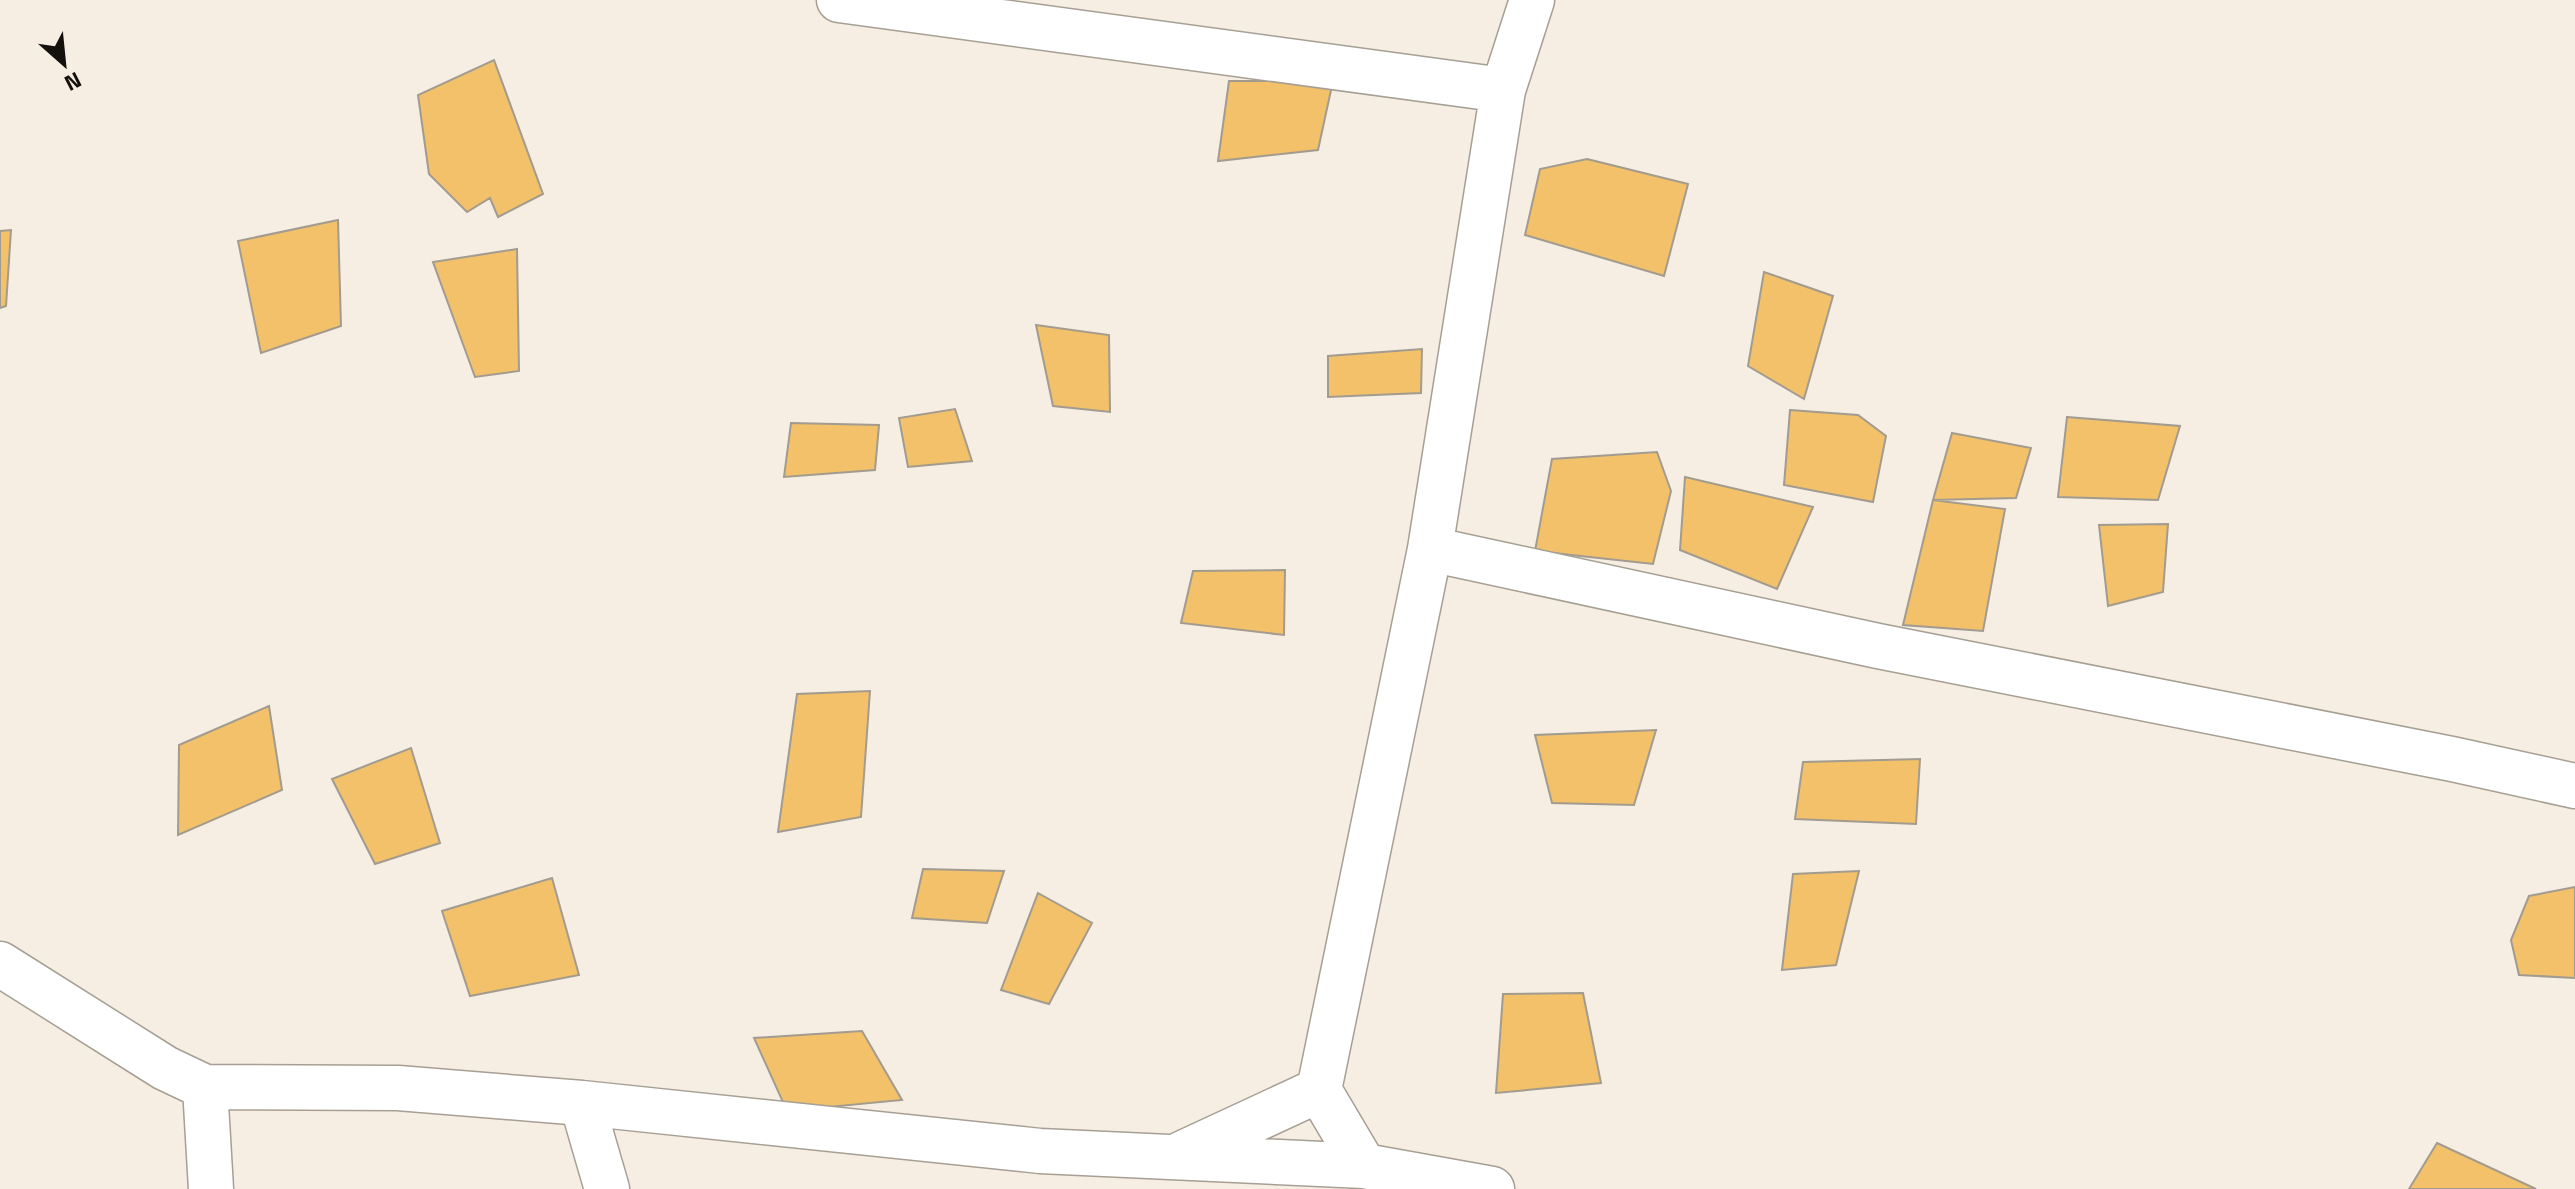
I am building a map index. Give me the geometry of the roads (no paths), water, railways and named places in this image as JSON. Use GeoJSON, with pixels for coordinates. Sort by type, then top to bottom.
{"type":"FeatureCollection","features":[{"type":"Feature","properties":{"kind":"street"},"geometry":{"type":"LineString","coordinates":[[839,0],[1503,90]]}},
{"type":"Feature","properties":{"kind":"street"},"geometry":{"type":"LineString","coordinates":[[1364,1166],[1319,1090],[1430,549],[1503,90],[1532,0]]}},
{"type":"Feature","properties":{"kind":"street"},"geometry":{"type":"LineString","coordinates":[[1430,549],[1878,646],[2437,755],[2575,786]]}},
{"type":"Feature","properties":{"kind":"street"},"geometry":{"type":"LineString","coordinates":[[0,964],[165,1068],[205,1087],[398,1088],[582,1103],[1040,1151],[1364,1166],[1492,1189]]}},
{"type":"Feature","properties":{"kind":"street"},"geometry":{"type":"LineString","coordinates":[[205,1087],[211,1189]]}},
{"type":"Feature","properties":{"kind":"street"},"geometry":{"type":"LineString","coordinates":[[1176,1157],[1319,1090]]}},
{"type":"Feature","properties":{"kind":"street"},"geometry":{"type":"LineString","coordinates":[[582,1103],[607,1189]]}}]}
